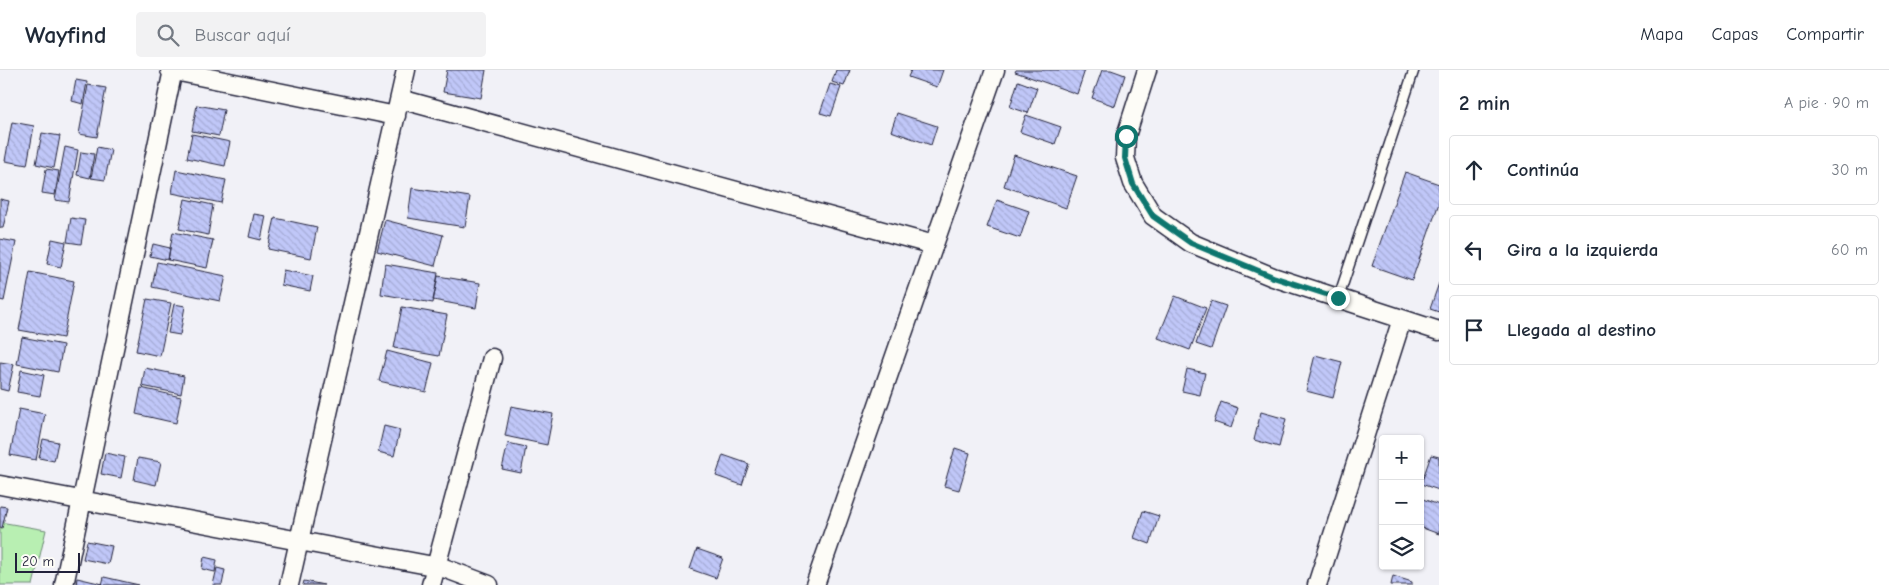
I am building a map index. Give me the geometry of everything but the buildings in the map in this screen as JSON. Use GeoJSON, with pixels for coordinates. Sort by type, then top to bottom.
{"type":"FeatureCollection","features":[{"type":"Feature","properties":{"kind":"street"},"geometry":{"type":"LineString","coordinates":[[64,585],[172,70],[398,108],[934,245]]}},
{"type":"Feature","properties":{"kind":"street"},"geometry":{"type":"LineString","coordinates":[[289,585],[406,70]]}},
{"type":"Feature","properties":{"kind":"street"},"geometry":{"type":"LineString","coordinates":[[815,585],[995,70]]}},
{"type":"Feature","properties":{"kind":"street"},"geometry":{"type":"LineString","coordinates":[[1148,70],[1126,136],[1125,158],[1133,184],[1153,216],[1191,243],[1273,277],[1439,331]]}},
{"type":"Feature","properties":{"kind":"street"},"geometry":{"type":"LineString","coordinates":[[1317,585],[1402,319]]}},
{"type":"Feature","properties":{"kind":"street"},"geometry":{"type":"LineString","coordinates":[[431,585],[492,358]]}},
{"type":"Feature","properties":{"kind":"street"},"geometry":{"type":"LineString","coordinates":[[0,485],[436,566],[489,585]]}},
{"type":"Feature","properties":{"kind":"lane"},"geometry":{"type":"LineString","coordinates":[[1338,298],[1414,70]]}},
{"type":"Feature","properties":{"kind":"green space"},"geometry":{"type":"Polygon","coordinates":[[[0,522],[46,530],[33,585],[0,585],[0,522]]]}},
{"type":"Feature","properties":{"kind":"route"},"geometry":{"type":"LineString","coordinates":[[1126,136],[1125,158],[1133,184],[1153,216],[1191,243],[1273,277],[1338,298]]}}]}
